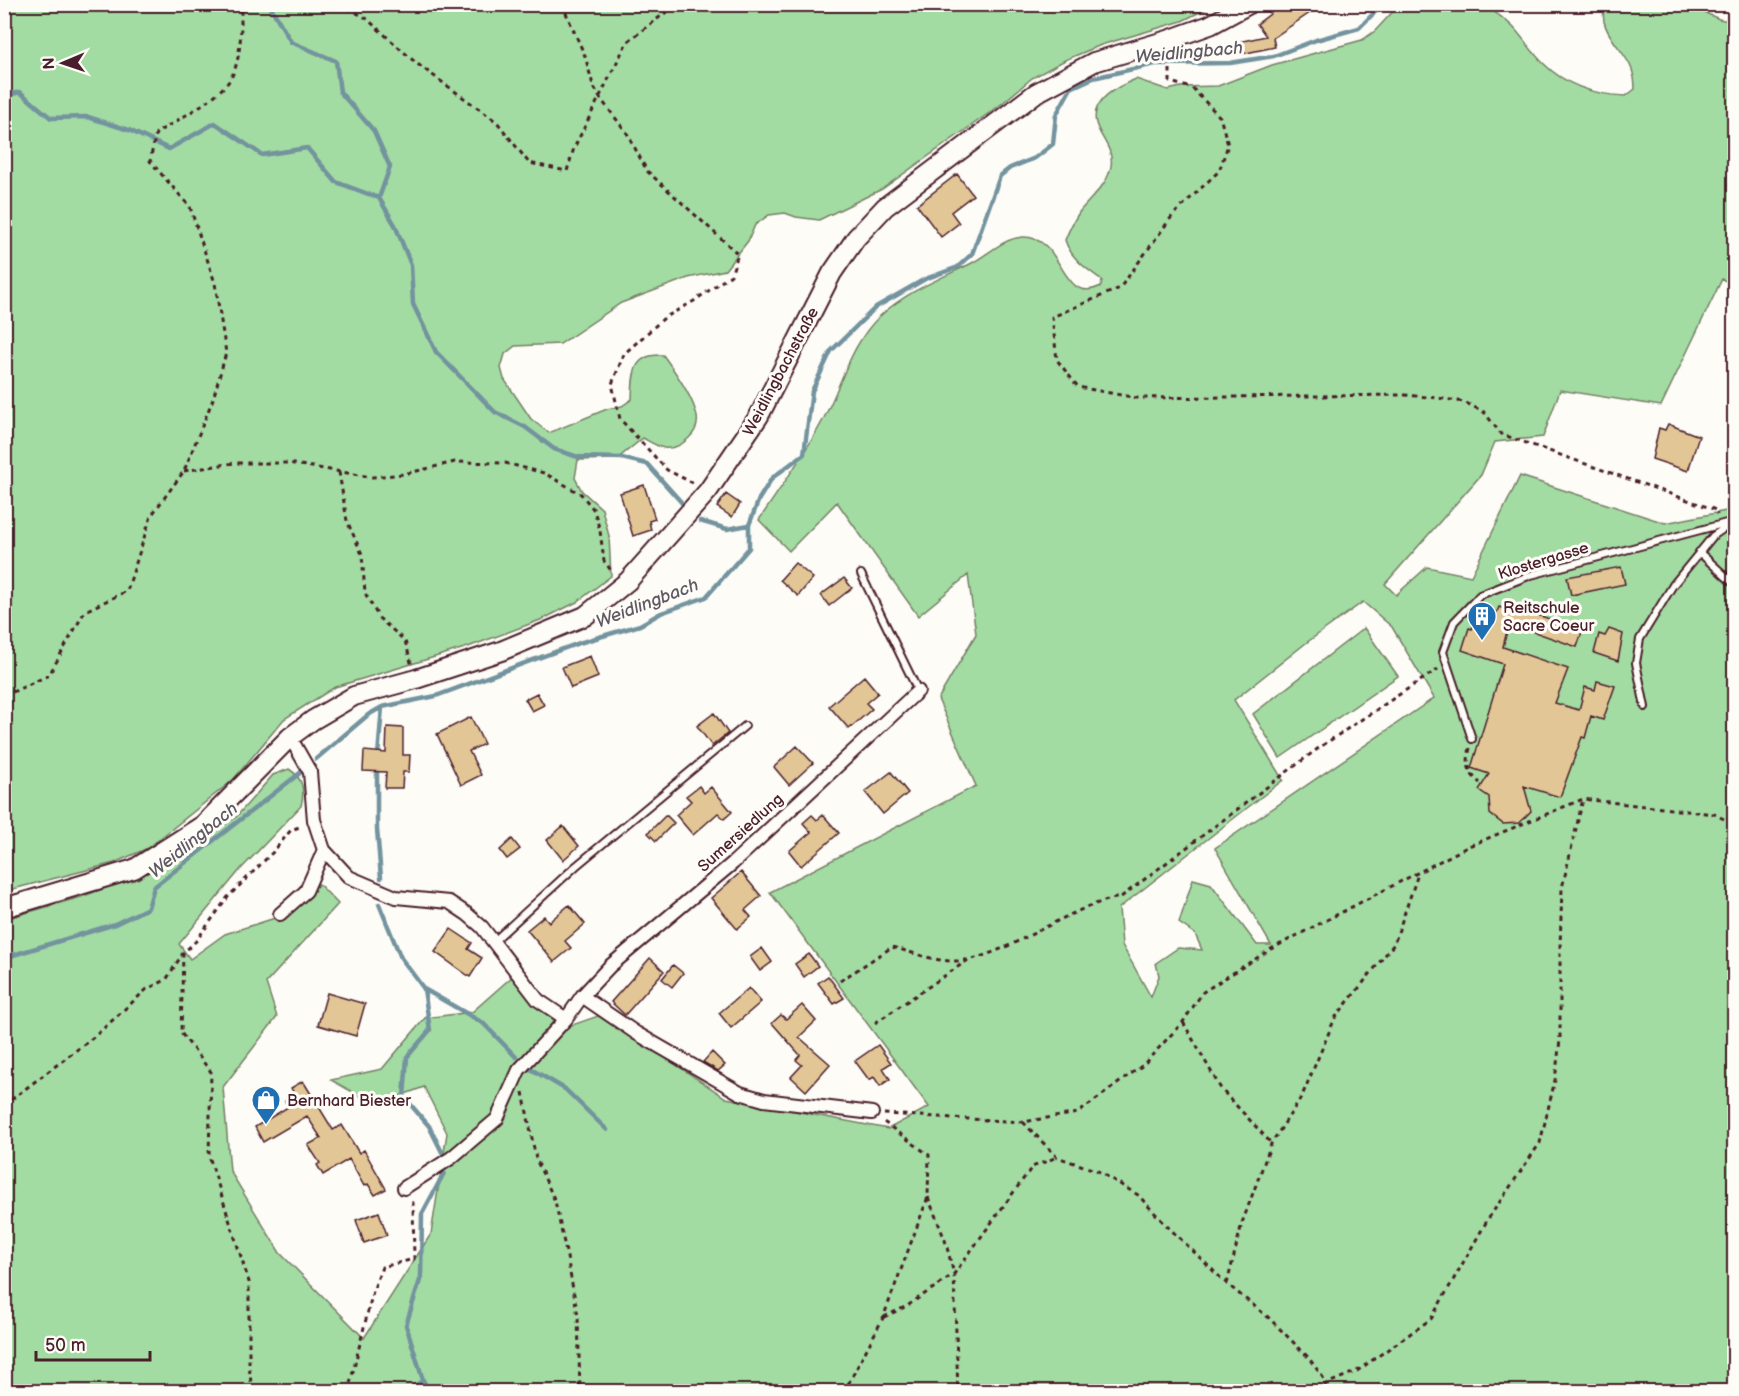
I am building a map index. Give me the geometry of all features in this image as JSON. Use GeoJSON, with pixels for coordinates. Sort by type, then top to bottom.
{"type":"FeatureCollection","features":[{"type":"Feature","properties":{"kind":"main road","name":"Weidlingbachstraße"},"geometry":{"type":"LineString","coordinates":[[4,908],[134,869],[203,825],[290,737],[312,720],[354,696],[416,679],[501,651],[585,616],[628,582],[708,491],[759,416],[832,273],[856,238],[885,207],[1036,93],[1094,62],[1210,25],[1250,4]]}},
{"type":"Feature","properties":{"kind":"street","name":"Sumersiedlung"},"geometry":{"type":"LineString","coordinates":[[404,1188],[451,1158],[497,1119],[519,1070],[610,966],[733,862],[918,691]]}},
{"type":"Feature","properties":{"kind":"street"},"geometry":{"type":"LineString","coordinates":[[290,737],[310,772],[314,820],[324,850],[349,877],[396,897],[449,902],[482,927],[538,1000],[566,1019]]}},
{"type":"Feature","properties":{"kind":"street"},"geometry":{"type":"LineString","coordinates":[[280,914],[306,891],[324,850]]}},
{"type":"Feature","properties":{"kind":"street"},"geometry":{"type":"LineString","coordinates":[[582,996],[636,1033],[740,1093],[764,1100],[872,1113]]}},
{"type":"Feature","properties":{"kind":"lane","name":"Klostergasse"},"geometry":{"type":"LineString","coordinates":[[1472,739],[1443,652],[1454,622],[1480,595],[1531,575],[1734,522]]}},
{"type":"Feature","properties":{"kind":"lane"},"geometry":{"type":"LineString","coordinates":[[1645,707],[1636,663],[1640,639],[1673,585],[1699,552],[1713,536],[1734,522]]}},
{"type":"Feature","properties":{"kind":"lane"},"geometry":{"type":"LineString","coordinates":[[1699,552],[1734,584]]}},
{"type":"Feature","properties":{"kind":"lane"},"geometry":{"type":"LineString","coordinates":[[861,573],[918,691]]}},
{"type":"Feature","properties":{"kind":"lane"},"geometry":{"type":"LineString","coordinates":[[493,942],[576,866],[745,726]]}},
{"type":"Feature","properties":{"kind":"path"},"geometry":{"type":"LineString","coordinates":[[4,696],[49,675],[85,611],[127,591],[151,516],[184,471],[213,399],[226,353],[216,283],[190,207],[150,160],[156,133],[206,102],[231,78],[242,42],[241,4]]}},
{"type":"Feature","properties":{"kind":"path"},"geometry":{"type":"LineString","coordinates":[[340,4],[366,18],[416,63],[497,122],[529,163],[567,171],[574,148],[627,42],[677,4]]}},
{"type":"Feature","properties":{"kind":"path"},"geometry":{"type":"LineString","coordinates":[[562,4],[585,57],[593,85],[600,98],[627,133],[646,171],[738,254],[731,275],[694,301],[664,318],[624,354],[612,384],[620,419],[667,470],[708,491]]}},
{"type":"Feature","properties":{"kind":"path"},"geometry":{"type":"LineString","coordinates":[[1170,69],[1170,82],[1192,88],[1220,117],[1228,145],[1220,171],[1173,215],[1120,288],[1052,317],[1057,360],[1078,387],[1137,398],[1405,395],[1464,402],[1484,412],[1501,434],[1716,510],[1718,526]]}},
{"type":"Feature","properties":{"kind":"path"},"geometry":{"type":"LineString","coordinates":[[184,471],[234,463],[288,463],[372,477],[404,474],[455,462],[505,463],[544,473],[581,494],[594,510],[600,531],[604,561],[614,574],[628,582]]}},
{"type":"Feature","properties":{"kind":"path"},"geometry":{"type":"LineString","coordinates":[[339,472],[347,521],[362,554],[364,592],[379,618],[405,640],[416,679]]}},
{"type":"Feature","properties":{"kind":"path"},"geometry":{"type":"LineString","coordinates":[[840,981],[892,947],[951,962],[969,960],[1024,939],[1102,900],[1121,897],[1320,747],[1447,663]]}},
{"type":"Feature","properties":{"kind":"path"},"geometry":{"type":"LineString","coordinates":[[1472,739],[1467,760],[1470,775],[1480,783]]}},
{"type":"Feature","properties":{"kind":"path"},"geometry":{"type":"LineString","coordinates":[[872,1113],[1023,1122],[1078,1113],[1143,1065],[1183,1022],[1203,992],[1271,949],[1469,846],[1583,800],[1714,814],[1734,824]]}},
{"type":"Feature","properties":{"kind":"path"},"geometry":{"type":"LineString","coordinates":[[1306,1392],[1357,1371],[1431,1319],[1488,1219],[1540,1143],[1555,1080],[1560,1040],[1562,888],[1583,800]]}},
{"type":"Feature","properties":{"kind":"path"},"geometry":{"type":"LineString","coordinates":[[4,1104],[95,1036],[147,989],[166,980],[183,952],[196,941],[228,897],[273,852],[291,830],[314,820]]}},
{"type":"Feature","properties":{"kind":"path"},"geometry":{"type":"LineString","coordinates":[[1227,1284],[1242,1223],[1271,1144],[1302,1096],[1335,1018],[1394,944],[1418,873]]}},
{"type":"Feature","properties":{"kind":"path"},"geometry":{"type":"LineString","coordinates":[[183,952],[181,1033],[211,1072],[209,1156],[249,1282],[249,1365],[252,1392]]}},
{"type":"Feature","properties":{"kind":"path"},"geometry":{"type":"LineString","coordinates":[[875,1023],[969,960]]}},
{"type":"Feature","properties":{"kind":"path"},"geometry":{"type":"LineString","coordinates":[[1183,1022],[1221,1089],[1271,1144]]}},
{"type":"Feature","properties":{"kind":"path"},"geometry":{"type":"LineString","coordinates":[[519,1070],[536,1159],[555,1201],[569,1266],[578,1316],[580,1392]]}},
{"type":"Feature","properties":{"kind":"path"},"geometry":{"type":"LineString","coordinates":[[844,1392],[883,1318],[928,1197],[929,1155],[872,1113]]}},
{"type":"Feature","properties":{"kind":"path"},"geometry":{"type":"LineString","coordinates":[[1023,1122],[1057,1157],[1098,1171],[1138,1195],[1227,1284],[1268,1317],[1308,1357],[1327,1383]]}},
{"type":"Feature","properties":{"kind":"path"},"geometry":{"type":"LineString","coordinates":[[883,1318],[907,1306],[954,1274],[1032,1167],[1057,1157]]}},
{"type":"Feature","properties":{"kind":"path"},"geometry":{"type":"LineString","coordinates":[[348,1392],[382,1267],[414,1259],[413,1203],[404,1188]]}},
{"type":"Feature","properties":{"kind":"path"},"geometry":{"type":"LineString","coordinates":[[928,1197],[945,1240],[954,1274],[958,1392]]}},
{"type":"Feature","properties":{"kind":"path"},"geometry":{"type":"LineString","coordinates":[[1166,1392],[1180,1389],[1188,1392]]}},
{"type":"Feature","properties":{"kind":"green space"},"geometry":{"type":"Polygon","coordinates":[[[1484,4],[1513,27],[1543,63],[1561,78],[1581,88],[1603,94],[1626,96],[1635,89],[1634,77],[1626,58],[1606,28],[1604,13],[1606,5],[1688,5],[1719,19],[1734,22],[1734,285],[1722,279],[1661,406],[1560,390],[1543,437],[1495,442],[1481,475],[1385,584],[1396,595],[1427,567],[1471,576],[1520,476],[1665,523],[1726,511],[1734,503],[1734,1391],[5,1392],[5,919],[81,897],[157,869],[236,817],[273,775],[289,769],[302,785],[301,806],[240,870],[179,944],[190,959],[225,934],[278,917],[319,884],[338,904],[266,983],[277,1017],[223,1087],[230,1171],[280,1253],[364,1338],[431,1234],[447,1133],[424,1087],[376,1105],[331,1080],[382,1069],[425,1018],[472,1012],[514,975],[564,1028],[601,1015],[726,1098],[888,1129],[929,1107],[770,892],[976,786],[938,699],[976,634],[968,575],[918,616],[837,502],[789,551],[759,520],[816,433],[861,339],[890,307],[1002,244],[1022,237],[1036,239],[1047,247],[1077,287],[1087,290],[1101,286],[1102,280],[1075,258],[1065,240],[1080,211],[1103,185],[1109,173],[1110,154],[1096,123],[1095,115],[1097,107],[1107,95],[1136,79],[1168,90],[1181,87],[1218,86],[1272,65],[1362,40],[1375,31],[1399,5],[1484,4]],[[1363,602],[1306,643],[1234,700],[1283,780],[1119,908],[1122,945],[1151,997],[1159,976],[1156,963],[1178,948],[1202,950],[1195,934],[1179,923],[1193,879],[1211,884],[1257,945],[1271,945],[1215,848],[1434,698],[1392,627],[1363,602]]]}},
{"type":"Feature","properties":{"kind":"green space"},"geometry":{"type":"Polygon","coordinates":[[[4,5],[1214,5],[1182,21],[1101,45],[1065,60],[1032,78],[999,106],[882,189],[819,220],[785,213],[769,215],[755,225],[748,241],[725,270],[688,278],[621,303],[560,344],[515,346],[505,354],[501,368],[504,379],[531,419],[549,433],[607,409],[622,406],[632,399],[636,367],[645,358],[653,355],[663,355],[692,401],[697,423],[692,434],[682,443],[664,448],[643,438],[617,459],[578,460],[575,478],[582,491],[602,509],[609,536],[611,576],[577,602],[543,619],[468,647],[335,687],[284,719],[233,780],[148,848],[114,863],[5,891],[4,5]]]}},
{"type":"Feature","properties":{"kind":"green space"},"geometry":{"type":"Polygon","coordinates":[[[1364,628],[1398,676],[1280,758],[1253,714],[1364,628]]]}},
{"type":"Feature","properties":{"kind":"building"},"geometry":{"type":"Polygon","coordinates":[[[1276,4],[1323,4],[1273,38],[1275,47],[1241,54],[1238,42],[1266,36],[1257,24],[1270,14],[1268,10],[1276,4]]]}},
{"type":"Feature","properties":{"kind":"building"},"geometry":{"type":"Polygon","coordinates":[[[957,174],[973,195],[951,212],[959,223],[941,237],[917,205],[957,174]]]}},
{"type":"Feature","properties":{"kind":"building"},"geometry":{"type":"Polygon","coordinates":[[[1668,424],[1699,436],[1688,471],[1652,459],[1659,428],[1665,430],[1668,424]]]}},
{"type":"Feature","properties":{"kind":"building"},"geometry":{"type":"Polygon","coordinates":[[[644,485],[655,519],[649,521],[651,530],[633,536],[620,493],[644,485]]]}},
{"type":"Feature","properties":{"kind":"building"},"geometry":{"type":"Polygon","coordinates":[[[726,494],[740,504],[732,517],[717,507],[726,494]]]}},
{"type":"Feature","properties":{"kind":"building"},"geometry":{"type":"Polygon","coordinates":[[[795,563],[813,578],[798,596],[780,580],[795,563]]]}},
{"type":"Feature","properties":{"kind":"building"},"geometry":{"type":"Polygon","coordinates":[[[1621,567],[1625,584],[1571,595],[1567,577],[1621,567]]]}},
{"type":"Feature","properties":{"kind":"building"},"geometry":{"type":"Polygon","coordinates":[[[844,578],[852,588],[829,606],[821,595],[844,578]]]}},
{"type":"Feature","properties":{"kind":"building"},"geometry":{"type":"Polygon","coordinates":[[[1480,607],[1497,612],[1499,607],[1516,613],[1517,609],[1583,629],[1577,647],[1509,623],[1503,647],[1568,669],[1555,703],[1579,710],[1585,687],[1595,690],[1597,681],[1615,686],[1603,720],[1591,716],[1585,738],[1582,737],[1560,797],[1524,786],[1531,811],[1519,823],[1503,824],[1490,814],[1489,797],[1479,790],[1489,774],[1471,768],[1503,664],[1462,650],[1469,628],[1472,629],[1480,607]]]}},
{"type":"Feature","properties":{"kind":"building"},"geometry":{"type":"Polygon","coordinates":[[[1609,629],[1623,634],[1618,661],[1594,653],[1599,634],[1605,636],[1609,629]]]}},
{"type":"Feature","properties":{"kind":"building"},"geometry":{"type":"Polygon","coordinates":[[[590,656],[598,677],[571,688],[562,667],[590,656]]]}},
{"type":"Feature","properties":{"kind":"building"},"geometry":{"type":"Polygon","coordinates":[[[864,676],[878,693],[866,703],[872,709],[849,729],[829,706],[864,676]]]}},
{"type":"Feature","properties":{"kind":"building"},"geometry":{"type":"Polygon","coordinates":[[[537,693],[544,705],[532,711],[525,699],[537,693]]]}},
{"type":"Feature","properties":{"kind":"building"},"geometry":{"type":"Polygon","coordinates":[[[714,713],[728,733],[712,746],[697,726],[714,713]]]}},
{"type":"Feature","properties":{"kind":"building"},"geometry":{"type":"Polygon","coordinates":[[[471,717],[484,744],[469,751],[481,775],[461,785],[437,734],[471,717]]]}},
{"type":"Feature","properties":{"kind":"building"},"geometry":{"type":"Polygon","coordinates":[[[387,727],[403,728],[403,755],[410,755],[409,772],[403,772],[402,788],[385,788],[386,772],[363,771],[364,751],[386,753],[387,727]]]}},
{"type":"Feature","properties":{"kind":"building"},"geometry":{"type":"Polygon","coordinates":[[[797,746],[813,763],[789,785],[774,767],[797,746]]]}},
{"type":"Feature","properties":{"kind":"building"},"geometry":{"type":"Polygon","coordinates":[[[891,772],[908,793],[883,814],[865,792],[891,772]]]}},
{"type":"Feature","properties":{"kind":"building"},"geometry":{"type":"Polygon","coordinates":[[[699,786],[704,793],[711,787],[732,812],[724,819],[718,813],[693,835],[676,815],[691,801],[686,796],[699,786]]]}},
{"type":"Feature","properties":{"kind":"building"},"geometry":{"type":"Polygon","coordinates":[[[666,815],[674,823],[656,841],[648,833],[666,815]]]}},
{"type":"Feature","properties":{"kind":"building"},"geometry":{"type":"Polygon","coordinates":[[[812,815],[817,820],[823,815],[839,833],[801,866],[789,851],[811,832],[803,823],[812,815]]]}},
{"type":"Feature","properties":{"kind":"building"},"geometry":{"type":"Polygon","coordinates":[[[563,826],[579,846],[563,860],[547,840],[563,826]]]}},
{"type":"Feature","properties":{"kind":"building"},"geometry":{"type":"Polygon","coordinates":[[[512,839],[520,849],[507,859],[500,850],[512,839]]]}},
{"type":"Feature","properties":{"kind":"building"},"geometry":{"type":"Polygon","coordinates":[[[741,872],[761,896],[745,910],[751,917],[737,929],[711,898],[741,872]]]}},
{"type":"Feature","properties":{"kind":"building"},"geometry":{"type":"Polygon","coordinates":[[[569,905],[585,924],[565,941],[571,948],[554,962],[527,930],[544,916],[549,922],[569,905]]]}},
{"type":"Feature","properties":{"kind":"building"},"geometry":{"type":"Polygon","coordinates":[[[451,929],[472,943],[468,949],[482,958],[470,977],[435,952],[451,929]]]}},
{"type":"Feature","properties":{"kind":"building"},"geometry":{"type":"Polygon","coordinates":[[[762,948],[772,962],[760,971],[750,957],[762,948]]]}},
{"type":"Feature","properties":{"kind":"building"},"geometry":{"type":"Polygon","coordinates":[[[809,954],[818,966],[804,977],[795,964],[809,954]]]}},
{"type":"Feature","properties":{"kind":"building"},"geometry":{"type":"Polygon","coordinates":[[[650,958],[664,971],[625,1015],[611,1002],[650,958]]]}},
{"type":"Feature","properties":{"kind":"building"},"geometry":{"type":"Polygon","coordinates":[[[673,965],[683,973],[672,987],[662,979],[673,965]]]}},
{"type":"Feature","properties":{"kind":"building"},"geometry":{"type":"Polygon","coordinates":[[[828,976],[844,998],[834,1004],[818,983],[828,976]]]}},
{"type":"Feature","properties":{"kind":"building"},"geometry":{"type":"Polygon","coordinates":[[[749,988],[761,1002],[731,1028],[719,1013],[749,988]]]}},
{"type":"Feature","properties":{"kind":"building"},"geometry":{"type":"Polygon","coordinates":[[[327,993],[365,1004],[356,1036],[318,1025],[327,993]]]}},
{"type":"Feature","properties":{"kind":"building"},"geometry":{"type":"Polygon","coordinates":[[[802,1005],[816,1021],[799,1037],[830,1064],[806,1091],[791,1077],[802,1065],[796,1060],[800,1055],[772,1023],[781,1015],[786,1019],[802,1005]]]}},
{"type":"Feature","properties":{"kind":"building"},"geometry":{"type":"Polygon","coordinates":[[[878,1045],[891,1063],[883,1068],[890,1079],[880,1086],[874,1077],[869,1080],[855,1061],[878,1045]]]}},
{"type":"Feature","properties":{"kind":"building"},"geometry":{"type":"Polygon","coordinates":[[[712,1052],[725,1065],[718,1071],[703,1062],[712,1052]]]}},
{"type":"Feature","properties":{"kind":"building"},"geometry":{"type":"Polygon","coordinates":[[[303,1081],[333,1130],[342,1125],[359,1153],[364,1150],[386,1189],[375,1195],[368,1184],[364,1186],[349,1159],[323,1175],[317,1165],[320,1163],[308,1145],[321,1138],[307,1116],[263,1142],[255,1127],[288,1107],[285,1101],[295,1095],[291,1088],[303,1081]]]}},
{"type":"Feature","properties":{"kind":"building"},"geometry":{"type":"Polygon","coordinates":[[[379,1212],[387,1235],[364,1243],[356,1220],[379,1212]]]}},
{"type":"Feature","properties":{"kind":"waterway"},"geometry":{"type":"LineString","coordinates":[[269,4],[291,42],[336,61],[340,92],[374,131],[390,167],[379,198],[395,225],[411,265],[413,304],[436,352],[495,412],[525,427],[554,449],[578,457],[622,458],[647,464],[682,503]]}},
{"type":"Feature","properties":{"kind":"waterway","name":"Weidlingbach"},"geometry":{"type":"LineString","coordinates":[[316,759],[368,715],[382,707],[436,696],[579,643],[640,625],[661,613],[706,597],[749,548],[749,525],[759,499],[772,478],[804,454],[812,391],[831,351],[876,307],[925,279],[958,267],[972,254],[1000,176],[1010,168],[1035,158],[1053,144],[1056,115],[1071,88],[1093,78],[1155,64],[1230,63],[1274,56],[1316,40],[1359,28],[1383,4]]}},
{"type":"Feature","properties":{"kind":"waterway"},"geometry":{"type":"LineString","coordinates":[[4,96],[20,92],[51,118],[88,117],[129,130],[169,149],[215,123],[262,155],[307,148],[336,182],[379,198]]}},
{"type":"Feature","properties":{"kind":"waterway"},"geometry":{"type":"LineString","coordinates":[[700,521],[727,529],[749,525]]}},
{"type":"Feature","properties":{"kind":"waterway"},"geometry":{"type":"LineString","coordinates":[[378,756],[382,707]]}},
{"type":"Feature","properties":{"kind":"waterway"},"geometry":{"type":"LineString","coordinates":[[377,767],[377,829],[381,878]]}},
{"type":"Feature","properties":{"kind":"waterway","name":"Weidlingbach"},"geometry":{"type":"LineString","coordinates":[[4,959],[115,924],[148,908],[154,887],[300,773]]}},
{"type":"Feature","properties":{"kind":"waterway"},"geometry":{"type":"LineString","coordinates":[[379,904],[401,958],[424,989],[430,1030],[407,1057],[404,1097],[429,1126],[443,1154]]}},
{"type":"Feature","properties":{"kind":"waterway"},"geometry":{"type":"LineString","coordinates":[[424,989],[483,1023],[516,1057]]}},
{"type":"Feature","properties":{"kind":"waterway"},"geometry":{"type":"LineString","coordinates":[[529,1068],[565,1089],[607,1130]]}},
{"type":"Feature","properties":{"kind":"waterway"},"geometry":{"type":"LineString","coordinates":[[429,1392],[406,1325],[421,1277],[422,1214],[444,1173]]}},
{"type":"Feature","properties":{"kind":"waterway"},"geometry":{"type":"LineString","coordinates":[[407,1392],[423,1380]]}},
{"type":"Feature","properties":{"kind":"place","name":"Reitschule Sacre Coeur"},"geometry":{"type":"Point","coordinates":[1482,642]}},
{"type":"Feature","properties":{"kind":"place","name":"Bernhard Biester"},"geometry":{"type":"Point","coordinates":[266,1126]}}]}
